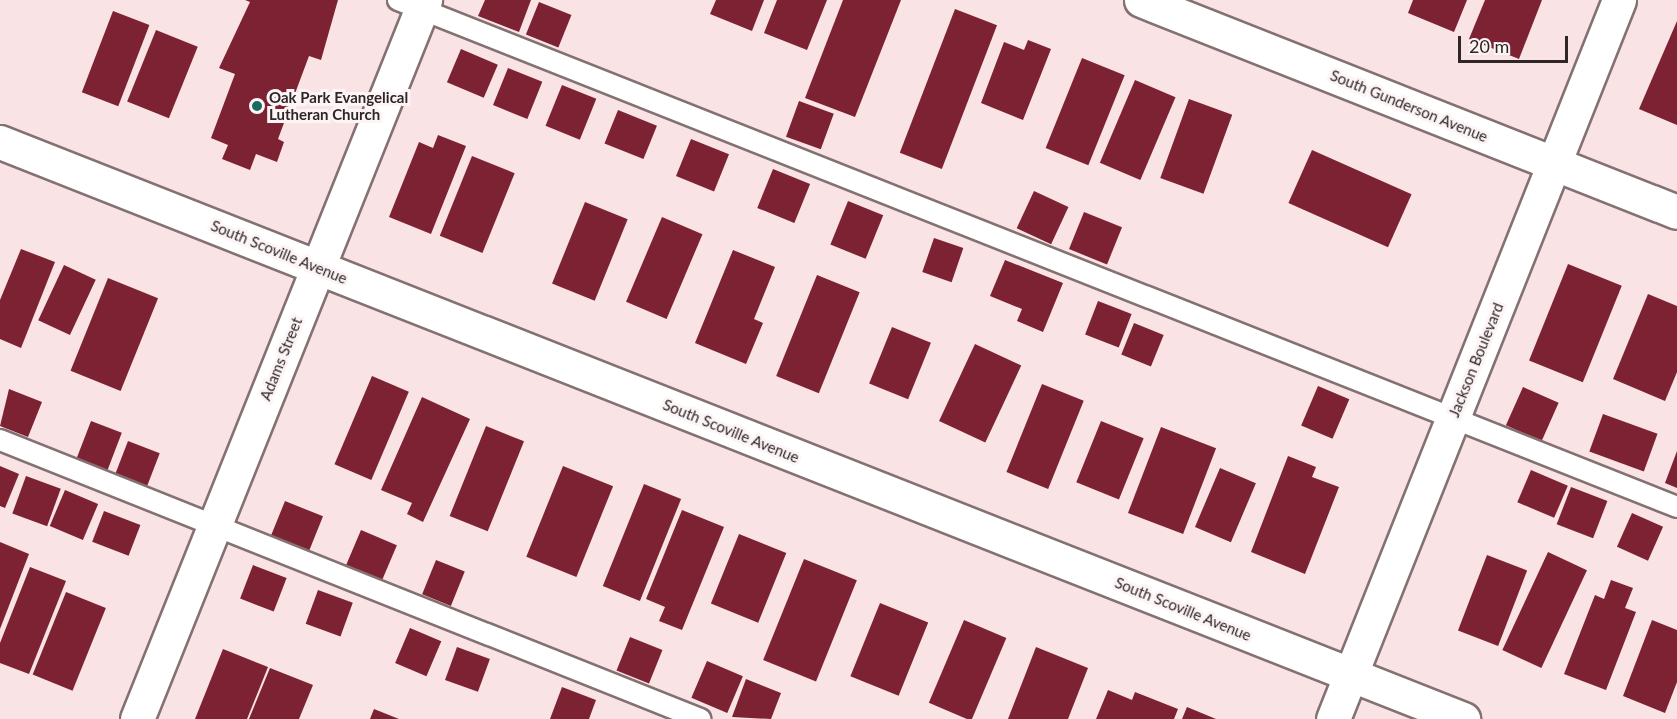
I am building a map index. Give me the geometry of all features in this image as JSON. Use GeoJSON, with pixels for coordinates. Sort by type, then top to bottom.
{"type":"FeatureCollection","features":[{"type":"Feature","properties":{"kind":"street","name":"South Gunderson Avenue"},"geometry":{"type":"LineString","coordinates":[[1141,0],[1677,212]]}},
{"type":"Feature","properties":{"kind":"street","name":"Jackson Boulevard"},"geometry":{"type":"LineString","coordinates":[[1333,719],[1619,0]]}},
{"type":"Feature","properties":{"kind":"street","name":"Adams Street"},"geometry":{"type":"LineString","coordinates":[[137,719],[318,267],[415,3]]}},
{"type":"Feature","properties":{"kind":"street","name":"South Scoville Avenue"},"geometry":{"type":"LineString","coordinates":[[0,142],[1463,719]]}},
{"type":"Feature","properties":{"kind":"lane"},"geometry":{"type":"LineString","coordinates":[[415,3],[1677,507]]}},
{"type":"Feature","properties":{"kind":"lane"},"geometry":{"type":"LineString","coordinates":[[0,440],[700,719]]}},
{"type":"Feature","properties":{"kind":"building","name":"Oak Park Evangelical Lutheran Church"},"geometry":{"type":"Polygon","coordinates":[[[245,0],[338,0],[321,60],[309,56],[278,139],[284,142],[277,162],[256,154],[250,170],[222,159],[228,145],[211,138],[235,74],[219,68],[250,2],[245,0]]]}},
{"type":"Feature","properties":{"kind":"building"},"geometry":{"type":"Polygon","coordinates":[[[485,0],[531,0],[519,32],[478,16],[485,0]]]}},
{"type":"Feature","properties":{"kind":"building"},"geometry":{"type":"Polygon","coordinates":[[[716,0],[764,0],[752,31],[710,14],[716,0]]]}},
{"type":"Feature","properties":{"kind":"building"},"geometry":{"type":"Polygon","coordinates":[[[777,0],[827,0],[807,50],[764,33],[777,0]]]}},
{"type":"Feature","properties":{"kind":"building"},"geometry":{"type":"Polygon","coordinates":[[[843,0],[901,0],[855,117],[805,98],[843,0]]]}},
{"type":"Feature","properties":{"kind":"building"},"geometry":{"type":"Polygon","coordinates":[[[1413,0],[1467,0],[1454,32],[1408,13],[1413,0]]]}},
{"type":"Feature","properties":{"kind":"building"},"geometry":{"type":"Polygon","coordinates":[[[1485,0],[1542,0],[1519,59],[1469,39],[1485,0]]]}},
{"type":"Feature","properties":{"kind":"building"},"geometry":{"type":"Polygon","coordinates":[[[539,2],[571,15],[558,48],[526,34],[539,2]]]}},
{"type":"Feature","properties":{"kind":"building"},"geometry":{"type":"Polygon","coordinates":[[[955,9],[997,25],[942,169],[900,153],[955,9]]]}},
{"type":"Feature","properties":{"kind":"building"},"geometry":{"type":"Polygon","coordinates":[[[113,11],[149,25],[118,106],[82,92],[113,11]]]}},
{"type":"Feature","properties":{"kind":"building"},"geometry":{"type":"Polygon","coordinates":[[[1677,21],[1677,125],[1639,109],[1677,21]]]}},
{"type":"Feature","properties":{"kind":"building"},"geometry":{"type":"Polygon","coordinates":[[[156,30],[198,47],[169,118],[127,101],[156,30]]]}},
{"type":"Feature","properties":{"kind":"building"},"geometry":{"type":"Polygon","coordinates":[[[1028,40],[1051,49],[1023,120],[981,103],[1004,42],[1024,50],[1028,40]]]}},
{"type":"Feature","properties":{"kind":"building"},"geometry":{"type":"Polygon","coordinates":[[[461,49],[498,65],[484,98],[447,82],[461,49]]]}},
{"type":"Feature","properties":{"kind":"building"},"geometry":{"type":"Polygon","coordinates":[[[1082,58],[1125,75],[1088,165],[1046,148],[1082,58]]]}},
{"type":"Feature","properties":{"kind":"building"},"geometry":{"type":"Polygon","coordinates":[[[508,68],[542,82],[527,119],[493,105],[508,68]]]}},
{"type":"Feature","properties":{"kind":"building"},"geometry":{"type":"Polygon","coordinates":[[[1135,80],[1176,97],[1140,180],[1100,163],[1135,80]]]}},
{"type":"Feature","properties":{"kind":"building"},"geometry":{"type":"Polygon","coordinates":[[[562,85],[596,99],[580,140],[546,126],[562,85]]]}},
{"type":"Feature","properties":{"kind":"building"},"geometry":{"type":"Polygon","coordinates":[[[1189,99],[1232,115],[1203,194],[1160,178],[1189,99]]]}},
{"type":"Feature","properties":{"kind":"building"},"geometry":{"type":"Polygon","coordinates":[[[799,101],[834,114],[821,149],[786,137],[799,101]]]}},
{"type":"Feature","properties":{"kind":"building"},"geometry":{"type":"Polygon","coordinates":[[[618,110],[657,126],[643,159],[605,143],[618,110]]]}},
{"type":"Feature","properties":{"kind":"building"},"geometry":{"type":"Polygon","coordinates":[[[438,135],[466,146],[431,234],[389,217],[419,142],[433,148],[438,135]]]}},
{"type":"Feature","properties":{"kind":"building"},"geometry":{"type":"Polygon","coordinates":[[[691,139],[729,154],[714,191],[676,176],[691,139]]]}},
{"type":"Feature","properties":{"kind":"building"},"geometry":{"type":"Polygon","coordinates":[[[1312,150],[1412,194],[1388,247],[1288,203],[1312,150]]]}},
{"type":"Feature","properties":{"kind":"building"},"geometry":{"type":"Polygon","coordinates":[[[472,156],[515,173],[482,253],[440,236],[472,156]]]}},
{"type":"Feature","properties":{"kind":"building"},"geometry":{"type":"Polygon","coordinates":[[[773,169],[810,184],[794,223],[757,208],[773,169]]]}},
{"type":"Feature","properties":{"kind":"building"},"geometry":{"type":"Polygon","coordinates":[[[1034,191],[1068,207],[1051,244],[1017,228],[1034,191]]]}},
{"type":"Feature","properties":{"kind":"building"},"geometry":{"type":"Polygon","coordinates":[[[848,201],[883,215],[866,259],[830,245],[848,201]]]}},
{"type":"Feature","properties":{"kind":"building"},"geometry":{"type":"Polygon","coordinates":[[[585,202],[628,219],[595,301],[552,284],[585,202]]]}},
{"type":"Feature","properties":{"kind":"building"},"geometry":{"type":"Polygon","coordinates":[[[1084,212],[1122,227],[1107,264],[1069,249],[1084,212]]]}},
{"type":"Feature","properties":{"kind":"building"},"geometry":{"type":"Polygon","coordinates":[[[662,217],[703,234],[667,319],[626,302],[662,217]]]}},
{"type":"Feature","properties":{"kind":"building"},"geometry":{"type":"Polygon","coordinates":[[[934,238],[963,248],[952,282],[922,272],[934,238]]]}},
{"type":"Feature","properties":{"kind":"building"},"geometry":{"type":"Polygon","coordinates":[[[21,249],[55,262],[21,348],[0,339],[0,300],[21,249]]]}},
{"type":"Feature","properties":{"kind":"building"},"geometry":{"type":"Polygon","coordinates":[[[733,250],[775,267],[754,319],[763,323],[746,364],[695,343],[733,250]]]}},
{"type":"Feature","properties":{"kind":"building"},"geometry":{"type":"Polygon","coordinates":[[[1005,260],[1063,283],[1043,332],[1017,321],[1022,309],[990,296],[1005,260]]]}},
{"type":"Feature","properties":{"kind":"building"},"geometry":{"type":"Polygon","coordinates":[[[1568,264],[1622,286],[1583,382],[1529,360],[1568,264]]]}},
{"type":"Feature","properties":{"kind":"building"},"geometry":{"type":"Polygon","coordinates":[[[64,265],[96,280],[70,335],[38,320],[64,265]]]}},
{"type":"Feature","properties":{"kind":"building"},"geometry":{"type":"Polygon","coordinates":[[[817,275],[860,292],[819,393],[776,376],[817,275]]]}},
{"type":"Feature","properties":{"kind":"building"},"geometry":{"type":"Polygon","coordinates":[[[108,278],[158,298],[121,391],[71,371],[108,278]]]}},
{"type":"Feature","properties":{"kind":"building"},"geometry":{"type":"Polygon","coordinates":[[[1648,294],[1677,306],[1677,372],[1665,401],[1613,379],[1648,294]]]}},
{"type":"Feature","properties":{"kind":"building"},"geometry":{"type":"Polygon","coordinates":[[[1098,301],[1132,314],[1119,348],[1085,335],[1098,301]]]}},
{"type":"Feature","properties":{"kind":"building"},"geometry":{"type":"Polygon","coordinates":[[[1134,323],[1164,335],[1151,367],[1121,355],[1134,323]]]}},
{"type":"Feature","properties":{"kind":"building"},"geometry":{"type":"Polygon","coordinates":[[[892,327],[931,343],[908,399],[869,384],[892,327]]]}},
{"type":"Feature","properties":{"kind":"building"},"geometry":{"type":"Polygon","coordinates":[[[975,344],[1021,366],[985,443],[939,421],[975,344]]]}},
{"type":"Feature","properties":{"kind":"building"},"geometry":{"type":"Polygon","coordinates":[[[372,376],[409,392],[371,480],[334,464],[372,376]]]}},
{"type":"Feature","properties":{"kind":"building"},"geometry":{"type":"Polygon","coordinates":[[[1042,384],[1084,401],[1048,489],[1006,472],[1042,384]]]}},
{"type":"Feature","properties":{"kind":"building"},"geometry":{"type":"Polygon","coordinates":[[[1318,386],[1349,399],[1332,439],[1301,426],[1318,386]]]}},
{"type":"Feature","properties":{"kind":"building"},"geometry":{"type":"Polygon","coordinates":[[[1523,387],[1559,403],[1542,441],[1506,425],[1523,387]]]}},
{"type":"Feature","properties":{"kind":"building"},"geometry":{"type":"Polygon","coordinates":[[[9,389],[42,402],[28,437],[0,426],[9,389]]]}},
{"type":"Feature","properties":{"kind":"building"},"geometry":{"type":"Polygon","coordinates":[[[422,397],[470,419],[423,522],[407,514],[412,503],[381,490],[422,397]]]}},
{"type":"Feature","properties":{"kind":"building"},"geometry":{"type":"Polygon","coordinates":[[[1603,414],[1658,434],[1644,471],[1589,452],[1603,414]]]}},
{"type":"Feature","properties":{"kind":"building"},"geometry":{"type":"Polygon","coordinates":[[[91,421],[122,433],[107,470],[77,458],[91,421]]]}},
{"type":"Feature","properties":{"kind":"building"},"geometry":{"type":"Polygon","coordinates":[[[1101,421],[1144,438],[1119,499],[1076,482],[1101,421]]]}},
{"type":"Feature","properties":{"kind":"building"},"geometry":{"type":"Polygon","coordinates":[[[486,426],[524,441],[488,531],[450,516],[486,426]]]}},
{"type":"Feature","properties":{"kind":"building"},"geometry":{"type":"Polygon","coordinates":[[[1161,427],[1216,448],[1183,534],[1128,513],[1161,427]]]}},
{"type":"Feature","properties":{"kind":"building"},"geometry":{"type":"Polygon","coordinates":[[[128,441],[160,453],[147,487],[115,475],[128,441]]]}},
{"type":"Feature","properties":{"kind":"building"},"geometry":{"type":"Polygon","coordinates":[[[1677,451],[1677,488],[1665,483],[1677,451]]]}},
{"type":"Feature","properties":{"kind":"building"},"geometry":{"type":"Polygon","coordinates":[[[1288,456],[1316,467],[1312,477],[1339,487],[1305,574],[1251,552],[1288,456]]]}},
{"type":"Feature","properties":{"kind":"building"},"geometry":{"type":"Polygon","coordinates":[[[0,466],[19,474],[5,508],[0,506],[0,466]]]}},
{"type":"Feature","properties":{"kind":"building"},"geometry":{"type":"Polygon","coordinates":[[[563,466],[613,486],[576,577],[526,557],[563,466]]]}},
{"type":"Feature","properties":{"kind":"building"},"geometry":{"type":"Polygon","coordinates":[[[1220,468],[1256,483],[1231,542],[1195,527],[1220,468]]]}},
{"type":"Feature","properties":{"kind":"building"},"geometry":{"type":"Polygon","coordinates":[[[1531,470],[1568,486],[1554,518],[1517,502],[1531,470]]]}},
{"type":"Feature","properties":{"kind":"building"},"geometry":{"type":"Polygon","coordinates":[[[26,476],[61,489],[47,526],[12,514],[26,476]]]}},
{"type":"Feature","properties":{"kind":"building"},"geometry":{"type":"Polygon","coordinates":[[[644,484],[681,499],[640,601],[603,586],[644,484]]]}},
{"type":"Feature","properties":{"kind":"building"},"geometry":{"type":"Polygon","coordinates":[[[1571,487],[1607,501],[1593,538],[1557,524],[1571,487]]]}},
{"type":"Feature","properties":{"kind":"building"},"geometry":{"type":"Polygon","coordinates":[[[65,490],[98,504],[83,540],[50,526],[65,490]]]}},
{"type":"Feature","properties":{"kind":"building"},"geometry":{"type":"Polygon","coordinates":[[[285,501],[323,516],[308,553],[270,538],[285,501]]]}},
{"type":"Feature","properties":{"kind":"building"},"geometry":{"type":"Polygon","coordinates":[[[682,510],[724,527],[682,630],[659,621],[665,607],[646,599],[682,510]]]}},
{"type":"Feature","properties":{"kind":"building"},"geometry":{"type":"Polygon","coordinates":[[[104,511],[140,525],[129,556],[92,542],[104,511]]]}},
{"type":"Feature","properties":{"kind":"building"},"geometry":{"type":"Polygon","coordinates":[[[1632,513],[1663,527],[1648,561],[1617,547],[1632,513]]]}},
{"type":"Feature","properties":{"kind":"building"},"geometry":{"type":"Polygon","coordinates":[[[361,530],[397,545],[382,580],[346,565],[361,530]]]}},
{"type":"Feature","properties":{"kind":"building"},"geometry":{"type":"Polygon","coordinates":[[[739,534],[786,553],[758,623],[711,604],[739,534]]]}},
{"type":"Feature","properties":{"kind":"building"},"geometry":{"type":"Polygon","coordinates":[[[0,542],[29,554],[0,629],[0,542]]]}},
{"type":"Feature","properties":{"kind":"building"},"geometry":{"type":"Polygon","coordinates":[[[1548,552],[1587,570],[1541,668],[1502,650],[1548,552]]]}},
{"type":"Feature","properties":{"kind":"building"},"geometry":{"type":"Polygon","coordinates":[[[1487,555],[1527,570],[1498,646],[1458,631],[1487,555]]]}},
{"type":"Feature","properties":{"kind":"building"},"geometry":{"type":"Polygon","coordinates":[[[804,559],[857,580],[816,681],[763,660],[804,559]]]}},
{"type":"Feature","properties":{"kind":"building"},"geometry":{"type":"Polygon","coordinates":[[[436,560],[465,572],[451,606],[422,594],[436,560]]]}},
{"type":"Feature","properties":{"kind":"building"},"geometry":{"type":"Polygon","coordinates":[[[253,565],[287,578],[274,612],[240,599],[253,565]]]}},
{"type":"Feature","properties":{"kind":"building"},"geometry":{"type":"Polygon","coordinates":[[[30,567],[66,581],[29,674],[0,663],[0,643],[30,567]]]}},
{"type":"Feature","properties":{"kind":"building"},"geometry":{"type":"Polygon","coordinates":[[[1611,580],[1633,588],[1625,608],[1636,612],[1606,690],[1564,674],[1595,595],[1604,599],[1611,580]]]}},
{"type":"Feature","properties":{"kind":"building"},"geometry":{"type":"Polygon","coordinates":[[[318,590],[353,603],[340,636],[306,624],[318,590]]]}},
{"type":"Feature","properties":{"kind":"building"},"geometry":{"type":"Polygon","coordinates":[[[66,592],[106,608],[73,691],[33,675],[66,592]]]}},
{"type":"Feature","properties":{"kind":"building"},"geometry":{"type":"Polygon","coordinates":[[[880,603],[928,622],[899,696],[850,676],[880,603]]]}},
{"type":"Feature","properties":{"kind":"building"},"geometry":{"type":"Polygon","coordinates":[[[964,620],[1006,638],[972,719],[929,703],[964,620]]]}},
{"type":"Feature","properties":{"kind":"building"},"geometry":{"type":"Polygon","coordinates":[[[1652,620],[1677,630],[1677,682],[1665,713],[1623,696],[1652,620]]]}},
{"type":"Feature","properties":{"kind":"building"},"geometry":{"type":"Polygon","coordinates":[[[410,628],[441,641],[426,676],[395,663],[410,628]]]}},
{"type":"Feature","properties":{"kind":"building"},"geometry":{"type":"Polygon","coordinates":[[[630,637],[662,650],[649,683],[617,670],[630,637]]]}},
{"type":"Feature","properties":{"kind":"building"},"geometry":{"type":"Polygon","coordinates":[[[457,647],[490,659],[478,692],[445,680],[457,647]]]}},
{"type":"Feature","properties":{"kind":"building"},"geometry":{"type":"Polygon","coordinates":[[[1036,647],[1088,668],[1068,719],[1008,719],[1036,647]]]}},
{"type":"Feature","properties":{"kind":"building"},"geometry":{"type":"Polygon","coordinates":[[[223,649],[268,667],[247,719],[195,719],[223,649]]]}},
{"type":"Feature","properties":{"kind":"building"},"geometry":{"type":"Polygon","coordinates":[[[707,661],[743,676],[727,713],[691,698],[707,661]]]}},
{"type":"Feature","properties":{"kind":"building"},"geometry":{"type":"Polygon","coordinates":[[[270,668],[313,685],[299,719],[249,719],[270,668]]]}},
{"type":"Feature","properties":{"kind":"building"},"geometry":{"type":"Polygon","coordinates":[[[746,679],[781,693],[771,719],[732,717],[746,679]]]}},
{"type":"Feature","properties":{"kind":"building"},"geometry":{"type":"Polygon","coordinates":[[[562,687],[596,700],[589,719],[550,719],[562,687]]]}},
{"type":"Feature","properties":{"kind":"building"},"geometry":{"type":"Polygon","coordinates":[[[1108,690],[1132,700],[1135,692],[1178,709],[1174,719],[1096,719],[1108,690]]]}},
{"type":"Feature","properties":{"kind":"building"},"geometry":{"type":"Polygon","coordinates":[[[1187,707],[1216,719],[1182,719],[1187,707]]]}},
{"type":"Feature","properties":{"kind":"building"},"geometry":{"type":"Polygon","coordinates":[[[374,709],[399,719],[370,719],[374,709]]]}},
{"type":"Feature","properties":{"kind":"place","name":"Oak Park Evangelical Lutheran Church"},"geometry":{"type":"Point","coordinates":[257,106]}}]}
